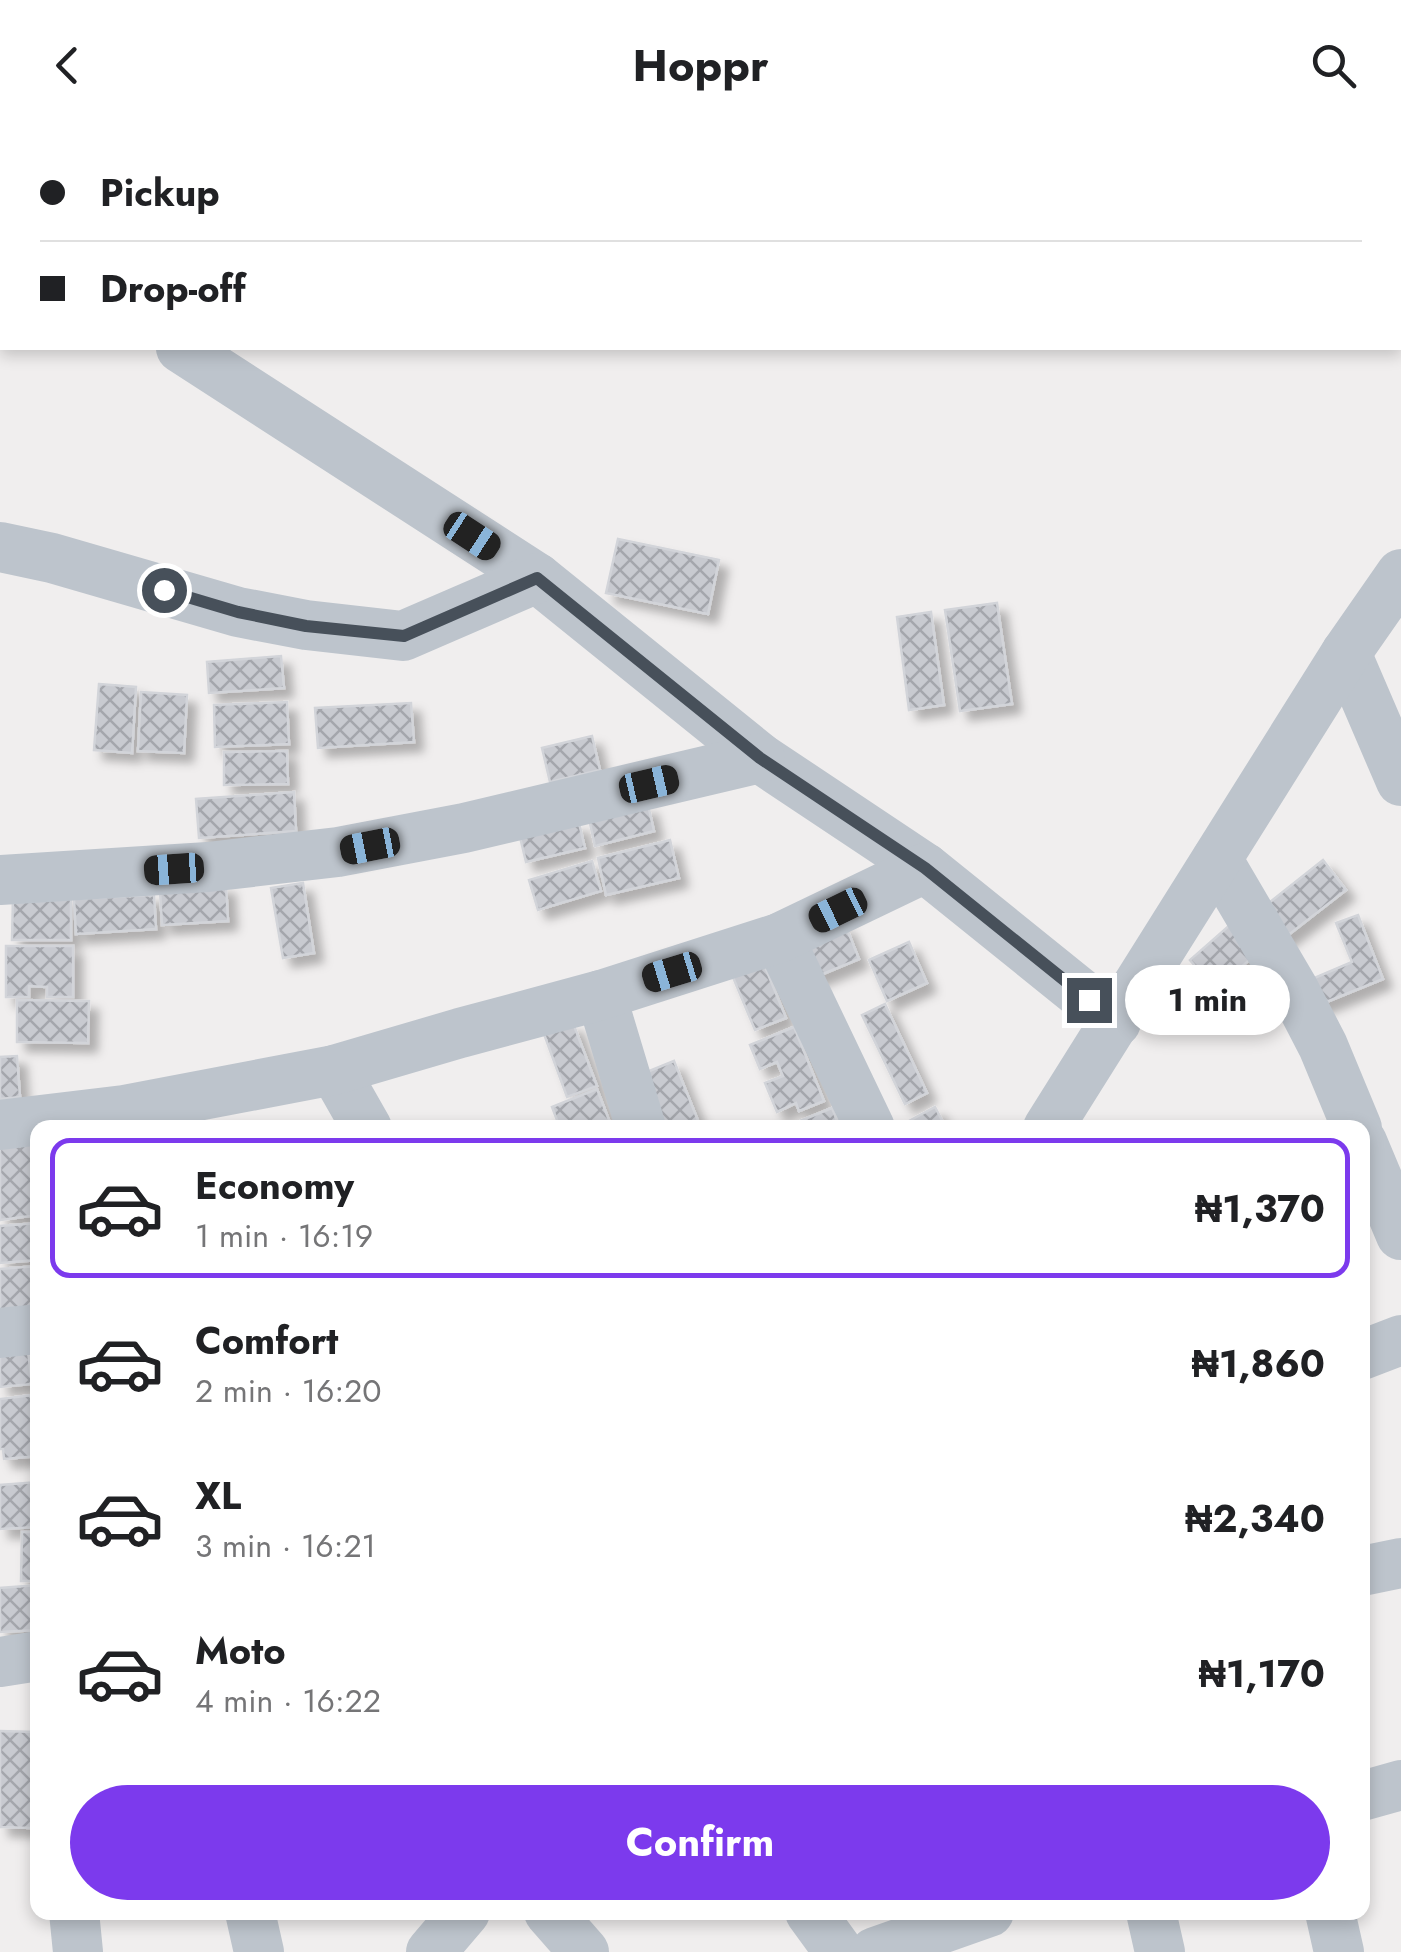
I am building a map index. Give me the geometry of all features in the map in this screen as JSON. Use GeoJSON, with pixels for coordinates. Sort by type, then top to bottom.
{"type":"FeatureCollection","features":[{"type":"Feature","properties":{"kind":"street"},"geometry":{"type":"LineString","coordinates":[[184,350],[537,578],[760,758],[925,868],[1116,1022]]}},
{"type":"Feature","properties":{"kind":"street"},"geometry":{"type":"LineString","coordinates":[[0,547],[52,558],[238,612],[306,626],[404,636],[537,578]]}},
{"type":"Feature","properties":{"kind":"street"},"geometry":{"type":"LineString","coordinates":[[1053,1120],[1346,653],[1401,574]]}},
{"type":"Feature","properties":{"kind":"street"},"geometry":{"type":"LineString","coordinates":[[1346,653],[1401,781]]}},
{"type":"Feature","properties":{"kind":"street"},"geometry":{"type":"LineString","coordinates":[[0,880],[208,867],[338,852],[464,828],[760,758]]}},
{"type":"Feature","properties":{"kind":"street"},"geometry":{"type":"LineString","coordinates":[[1217,859],[1294,990],[1354,1120]]}},
{"type":"Feature","properties":{"kind":"street"},"geometry":{"type":"LineString","coordinates":[[41,1120],[124,1110],[334,1070],[601,995],[779,938],[925,868]]}},
{"type":"Feature","properties":{"kind":"street"},"geometry":{"type":"LineString","coordinates":[[779,938],[866,1120]]}},
{"type":"Feature","properties":{"kind":"street"},"geometry":{"type":"LineString","coordinates":[[601,995],[639,1120]]}},
{"type":"Feature","properties":{"kind":"street"},"geometry":{"type":"LineString","coordinates":[[334,1070],[362,1120]]}},
{"type":"Feature","properties":{"kind":"street"},"geometry":{"type":"LineString","coordinates":[[0,1125],[30,1121]]}},
{"type":"Feature","properties":{"kind":"street"},"geometry":{"type":"LineString","coordinates":[[1370,1161],[1401,1235]]}},
{"type":"Feature","properties":{"kind":"street"},"geometry":{"type":"LineString","coordinates":[[0,1333],[30,1330]]}},
{"type":"Feature","properties":{"kind":"street"},"geometry":{"type":"LineString","coordinates":[[1370,1351],[1401,1340]]}},
{"type":"Feature","properties":{"kind":"street"},"geometry":{"type":"LineString","coordinates":[[1370,1570],[1401,1563]]}},
{"type":"Feature","properties":{"kind":"street"},"geometry":{"type":"LineString","coordinates":[[0,1662],[30,1657]]}},
{"type":"Feature","properties":{"kind":"street"},"geometry":{"type":"LineString","coordinates":[[1370,1794],[1401,1785]]}},
{"type":"Feature","properties":{"kind":"street"},"geometry":{"type":"LineString","coordinates":[[75,1920],[78,1952]]}},
{"type":"Feature","properties":{"kind":"street"},"geometry":{"type":"LineString","coordinates":[[252,1920],[260,1952]]}},
{"type":"Feature","properties":{"kind":"street"},"geometry":{"type":"LineString","coordinates":[[431,1952],[458,1920]]}},
{"type":"Feature","properties":{"kind":"street"},"geometry":{"type":"LineString","coordinates":[[556,1920],[584,1952]]}},
{"type":"Feature","properties":{"kind":"street"},"geometry":{"type":"LineString","coordinates":[[816,1920],[839,1952]]}},
{"type":"Feature","properties":{"kind":"street"},"geometry":{"type":"LineString","coordinates":[[875,1952],[966,1920]]}},
{"type":"Feature","properties":{"kind":"street"},"geometry":{"type":"LineString","coordinates":[[1153,1920],[1160,1952]]}},
{"type":"Feature","properties":{"kind":"street"},"geometry":{"type":"LineString","coordinates":[[1332,1920],[1339,1952]]}},
{"type":"Feature","properties":{"kind":"building"},"geometry":{"type":"Polygon","coordinates":[[[618,539],[719,560],[708,614],[606,593],[618,539]]]}},
{"type":"Feature","properties":{"kind":"building"},"geometry":{"type":"Polygon","coordinates":[[[997,603],[1012,704],[960,711],[945,610],[997,603]]]}},
{"type":"Feature","properties":{"kind":"building"},"geometry":{"type":"Polygon","coordinates":[[[931,612],[944,705],[909,710],[897,617],[931,612]]]}},
{"type":"Feature","properties":{"kind":"building"},"geometry":{"type":"Polygon","coordinates":[[[281,656],[284,688],[209,693],[207,662],[281,656]]]}},
{"type":"Feature","properties":{"kind":"building"},"geometry":{"type":"Polygon","coordinates":[[[99,684],[136,687],[132,753],[94,750],[99,684]]]}},
{"type":"Feature","properties":{"kind":"building"},"geometry":{"type":"Polygon","coordinates":[[[141,692],[187,695],[184,753],[138,751],[141,692]]]}},
{"type":"Feature","properties":{"kind":"building"},"geometry":{"type":"Polygon","coordinates":[[[287,702],[289,744],[215,747],[214,705],[287,702]]]}},
{"type":"Feature","properties":{"kind":"building"},"geometry":{"type":"Polygon","coordinates":[[[411,703],[414,742],[318,748],[315,708],[411,703]]]}},
{"type":"Feature","properties":{"kind":"building"},"geometry":{"type":"Polygon","coordinates":[[[592,736],[600,770],[550,782],[542,748],[592,736]]]}},
{"type":"Feature","properties":{"kind":"building"},"geometry":{"type":"Polygon","coordinates":[[[287,751],[288,784],[224,785],[224,752],[287,751]]]}},
{"type":"Feature","properties":{"kind":"building"},"geometry":{"type":"Polygon","coordinates":[[[294,792],[296,831],[199,838],[196,799],[294,792]]]}},
{"type":"Feature","properties":{"kind":"building"},"geometry":{"type":"Polygon","coordinates":[[[648,805],[654,831],[595,846],[589,819],[648,805]]]}},
{"type":"Feature","properties":{"kind":"building"},"geometry":{"type":"Polygon","coordinates":[[[579,823],[585,848],[526,862],[520,837],[579,823]]]}},
{"type":"Feature","properties":{"kind":"building"},"geometry":{"type":"Polygon","coordinates":[[[670,840],[679,878],[606,895],[598,858],[670,840]]]}},
{"type":"Feature","properties":{"kind":"building"},"geometry":{"type":"Polygon","coordinates":[[[1323,860],[1346,890],[1278,943],[1255,914],[1323,860]]]}},
{"type":"Feature","properties":{"kind":"building"},"geometry":{"type":"Polygon","coordinates":[[[592,861],[601,891],[538,910],[529,880],[592,861]]]}},
{"type":"Feature","properties":{"kind":"building"},"geometry":{"type":"Polygon","coordinates":[[[303,883],[314,953],[283,958],[271,888],[303,883]]]}},
{"type":"Feature","properties":{"kind":"building"},"geometry":{"type":"Polygon","coordinates":[[[226,885],[228,921],[162,925],[160,890],[226,885]]]}},
{"type":"Feature","properties":{"kind":"building"},"geometry":{"type":"Polygon","coordinates":[[[154,895],[156,929],[76,934],[74,899],[154,895]]]}},
{"type":"Feature","properties":{"kind":"building"},"geometry":{"type":"Polygon","coordinates":[[[13,896],[71,896],[71,940],[12,940],[13,896]]]}},
{"type":"Feature","properties":{"kind":"building"},"geometry":{"type":"Polygon","coordinates":[[[1358,915],[1383,979],[1314,1007],[1305,982],[1352,962],[1336,923],[1358,915]]]}},
{"type":"Feature","properties":{"kind":"building"},"geometry":{"type":"Polygon","coordinates":[[[845,924],[859,959],[806,981],[792,946],[845,924]]]}},
{"type":"Feature","properties":{"kind":"building"},"geometry":{"type":"Polygon","coordinates":[[[1231,924],[1257,953],[1216,990],[1190,960],[1231,924]]]}},
{"type":"Feature","properties":{"kind":"building"},"geometry":{"type":"Polygon","coordinates":[[[909,942],[927,983],[887,1001],[869,960],[909,942]]]}},
{"type":"Feature","properties":{"kind":"building"},"geometry":{"type":"Polygon","coordinates":[[[6,946],[73,946],[73,997],[47,997],[47,987],[29,986],[29,997],[6,997],[6,946]]]}},
{"type":"Feature","properties":{"kind":"building"},"geometry":{"type":"Polygon","coordinates":[[[761,957],[786,1018],[755,1030],[730,970],[761,957]]]}},
{"type":"Feature","properties":{"kind":"building"},"geometry":{"type":"Polygon","coordinates":[[[17,1000],[89,1001],[88,1043],[17,1042],[17,1000]]]}},
{"type":"Feature","properties":{"kind":"building"},"geometry":{"type":"Polygon","coordinates":[[[885,1004],[927,1093],[905,1104],[862,1015],[885,1004]]]}},
{"type":"Feature","properties":{"kind":"building"},"geometry":{"type":"Polygon","coordinates":[[[573,1023],[597,1086],[567,1097],[544,1034],[573,1023]]]}},
{"type":"Feature","properties":{"kind":"building"},"geometry":{"type":"Polygon","coordinates":[[[794,1027],[824,1101],[799,1111],[796,1103],[777,1112],[765,1083],[783,1076],[777,1062],[760,1069],[750,1045],[794,1027]]]}},
{"type":"Feature","properties":{"kind":"building"},"geometry":{"type":"Polygon","coordinates":[[[17,1056],[20,1097],[0,1099],[0,1057],[17,1056]]]}},
{"type":"Feature","properties":{"kind":"building"},"geometry":{"type":"Polygon","coordinates":[[[674,1061],[698,1120],[655,1120],[637,1076],[674,1061]]]}},
{"type":"Feature","properties":{"kind":"building"},"geometry":{"type":"Polygon","coordinates":[[[597,1089],[609,1120],[557,1120],[552,1107],[597,1089]]]}},
{"type":"Feature","properties":{"kind":"building"},"geometry":{"type":"Polygon","coordinates":[[[935,1107],[942,1120],[911,1120],[935,1107]]]}},
{"type":"Feature","properties":{"kind":"building"},"geometry":{"type":"Polygon","coordinates":[[[832,1108],[837,1120],[802,1120],[832,1108]]]}},
{"type":"Feature","properties":{"kind":"building"},"geometry":{"type":"Polygon","coordinates":[[[30,1139],[30,1216],[0,1220],[0,1144],[30,1139]]]}},
{"type":"Feature","properties":{"kind":"building"},"geometry":{"type":"Polygon","coordinates":[[[30,1224],[30,1261],[0,1263],[0,1226],[30,1224]]]}},
{"type":"Feature","properties":{"kind":"building"},"geometry":{"type":"Polygon","coordinates":[[[30,1267],[30,1311],[0,1313],[0,1269],[30,1267]]]}},
{"type":"Feature","properties":{"kind":"building"},"geometry":{"type":"Polygon","coordinates":[[[28,1351],[30,1384],[0,1387],[0,1354],[28,1351]]]}},
{"type":"Feature","properties":{"kind":"building"},"geometry":{"type":"Polygon","coordinates":[[[30,1395],[30,1457],[4,1459],[0,1449],[0,1399],[30,1395]]]}},
{"type":"Feature","properties":{"kind":"building"},"geometry":{"type":"Polygon","coordinates":[[[30,1483],[30,1527],[0,1529],[0,1485],[30,1483]]]}},
{"type":"Feature","properties":{"kind":"building"},"geometry":{"type":"Polygon","coordinates":[[[22,1532],[30,1532],[30,1581],[21,1581],[22,1532]]]}},
{"type":"Feature","properties":{"kind":"building"},"geometry":{"type":"Polygon","coordinates":[[[30,1586],[30,1630],[0,1632],[0,1588],[30,1586]]]}},
{"type":"Feature","properties":{"kind":"building"},"geometry":{"type":"Polygon","coordinates":[[[0,1731],[30,1732],[30,1828],[0,1827],[0,1731]]]}},
{"type":"Feature","properties":{"kind":"route"},"geometry":{"type":"LineString","coordinates":[[164,590],[238,612],[306,626],[404,636],[537,578],[760,758],[925,868],[1089,1000]]}}]}
